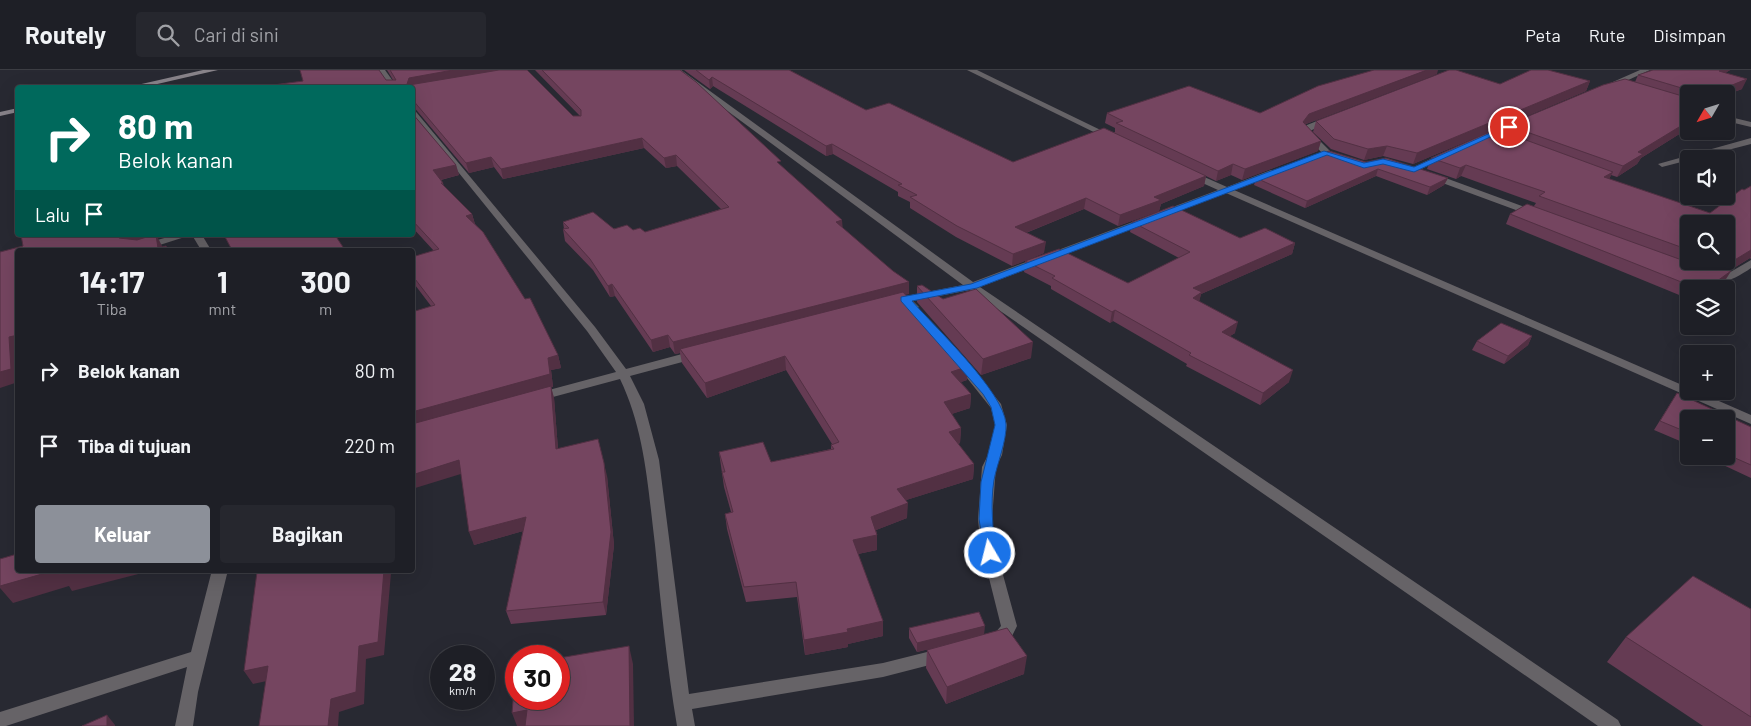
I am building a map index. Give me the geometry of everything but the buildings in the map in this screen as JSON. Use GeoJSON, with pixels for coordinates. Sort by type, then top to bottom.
{"type":"FeatureCollection","features":[{"type":"Feature","properties":{"kind":"main road"},"geometry":{"type":"LineString","coordinates":[[139,85],[214,70]]}},
{"type":"Feature","properties":{"kind":"main road"},"geometry":{"type":"LineString","coordinates":[[0,114],[15,111]]}},
{"type":"Feature","properties":{"kind":"street"},"geometry":{"type":"LineString","coordinates":[[381,70],[393,85]]}},
{"type":"Feature","properties":{"kind":"street"},"geometry":{"type":"LineString","coordinates":[[676,70],[973,286],[1612,726]]}},
{"type":"Feature","properties":{"kind":"street"},"geometry":{"type":"LineString","coordinates":[[971,70],[1124,143]]}},
{"type":"Feature","properties":{"kind":"street"},"geometry":{"type":"LineString","coordinates":[[1598,90],[1646,70]]}},
{"type":"Feature","properties":{"kind":"street"},"geometry":{"type":"LineString","coordinates":[[1616,83],[1625,86]]}},
{"type":"Feature","properties":{"kind":"street"},"geometry":{"type":"LineString","coordinates":[[415,113],[591,329],[624,373],[638,404],[652,460],[675,663],[686,726]]}},
{"type":"Feature","properties":{"kind":"street"},"geometry":{"type":"LineString","coordinates":[[1337,117],[1310,127],[1305,131],[1322,154],[1354,162]]}},
{"type":"Feature","properties":{"kind":"street"},"geometry":{"type":"LineString","coordinates":[[1474,142],[1526,120]]}},
{"type":"Feature","properties":{"kind":"street"},"geometry":{"type":"LineString","coordinates":[[1735,121],[1751,125]]}},
{"type":"Feature","properties":{"kind":"street"},"geometry":{"type":"LineString","coordinates":[[1491,134],[1509,141]]}},
{"type":"Feature","properties":{"kind":"street"},"geometry":{"type":"LineString","coordinates":[[1662,164],[1735,147],[1751,141]]}},
{"type":"Feature","properties":{"kind":"street"},"geometry":{"type":"LineString","coordinates":[[1448,154],[1410,168],[1544,217]]}},
{"type":"Feature","properties":{"kind":"street"},"geometry":{"type":"LineString","coordinates":[[1178,169],[1751,420]]}},
{"type":"Feature","properties":{"kind":"street"},"geometry":{"type":"LineString","coordinates":[[922,318],[900,300],[973,286],[1280,170]]}},
{"type":"Feature","properties":{"kind":"street"},"geometry":{"type":"LineString","coordinates":[[140,248],[179,237]]}},
{"type":"Feature","properties":{"kind":"street"},"geometry":{"type":"LineString","coordinates":[[198,237],[205,248]]}},
{"type":"Feature","properties":{"kind":"street"},"geometry":{"type":"LineString","coordinates":[[1702,275],[1720,280],[1730,278],[1751,263]]}},
{"type":"Feature","properties":{"kind":"street"},"geometry":{"type":"LineString","coordinates":[[948,347],[987,392],[997,407],[1001,425],[995,455],[989,468],[985,519],[987,542],[1009,626],[1004,635],[993,642],[984,644]]}},
{"type":"Feature","properties":{"kind":"street"},"geometry":{"type":"LineString","coordinates":[[529,400],[708,351]]}},
{"type":"Feature","properties":{"kind":"street"},"geometry":{"type":"LineString","coordinates":[[184,726],[189,692],[219,573]]}},
{"type":"Feature","properties":{"kind":"street"},"geometry":{"type":"LineString","coordinates":[[682,703],[883,670],[957,652]]}},
{"type":"Feature","properties":{"kind":"street"},"geometry":{"type":"LineString","coordinates":[[0,720],[198,656]]}},
{"type":"Feature","properties":{"kind":"route"},"geometry":{"type":"LineString","coordinates":[[990,553],[985,519],[989,468],[995,455],[1001,425],[997,407],[987,392],[905,299],[973,286],[1223,190],[1327,153],[1364,165],[1383,161],[1414,169],[1509,127]]}}]}
